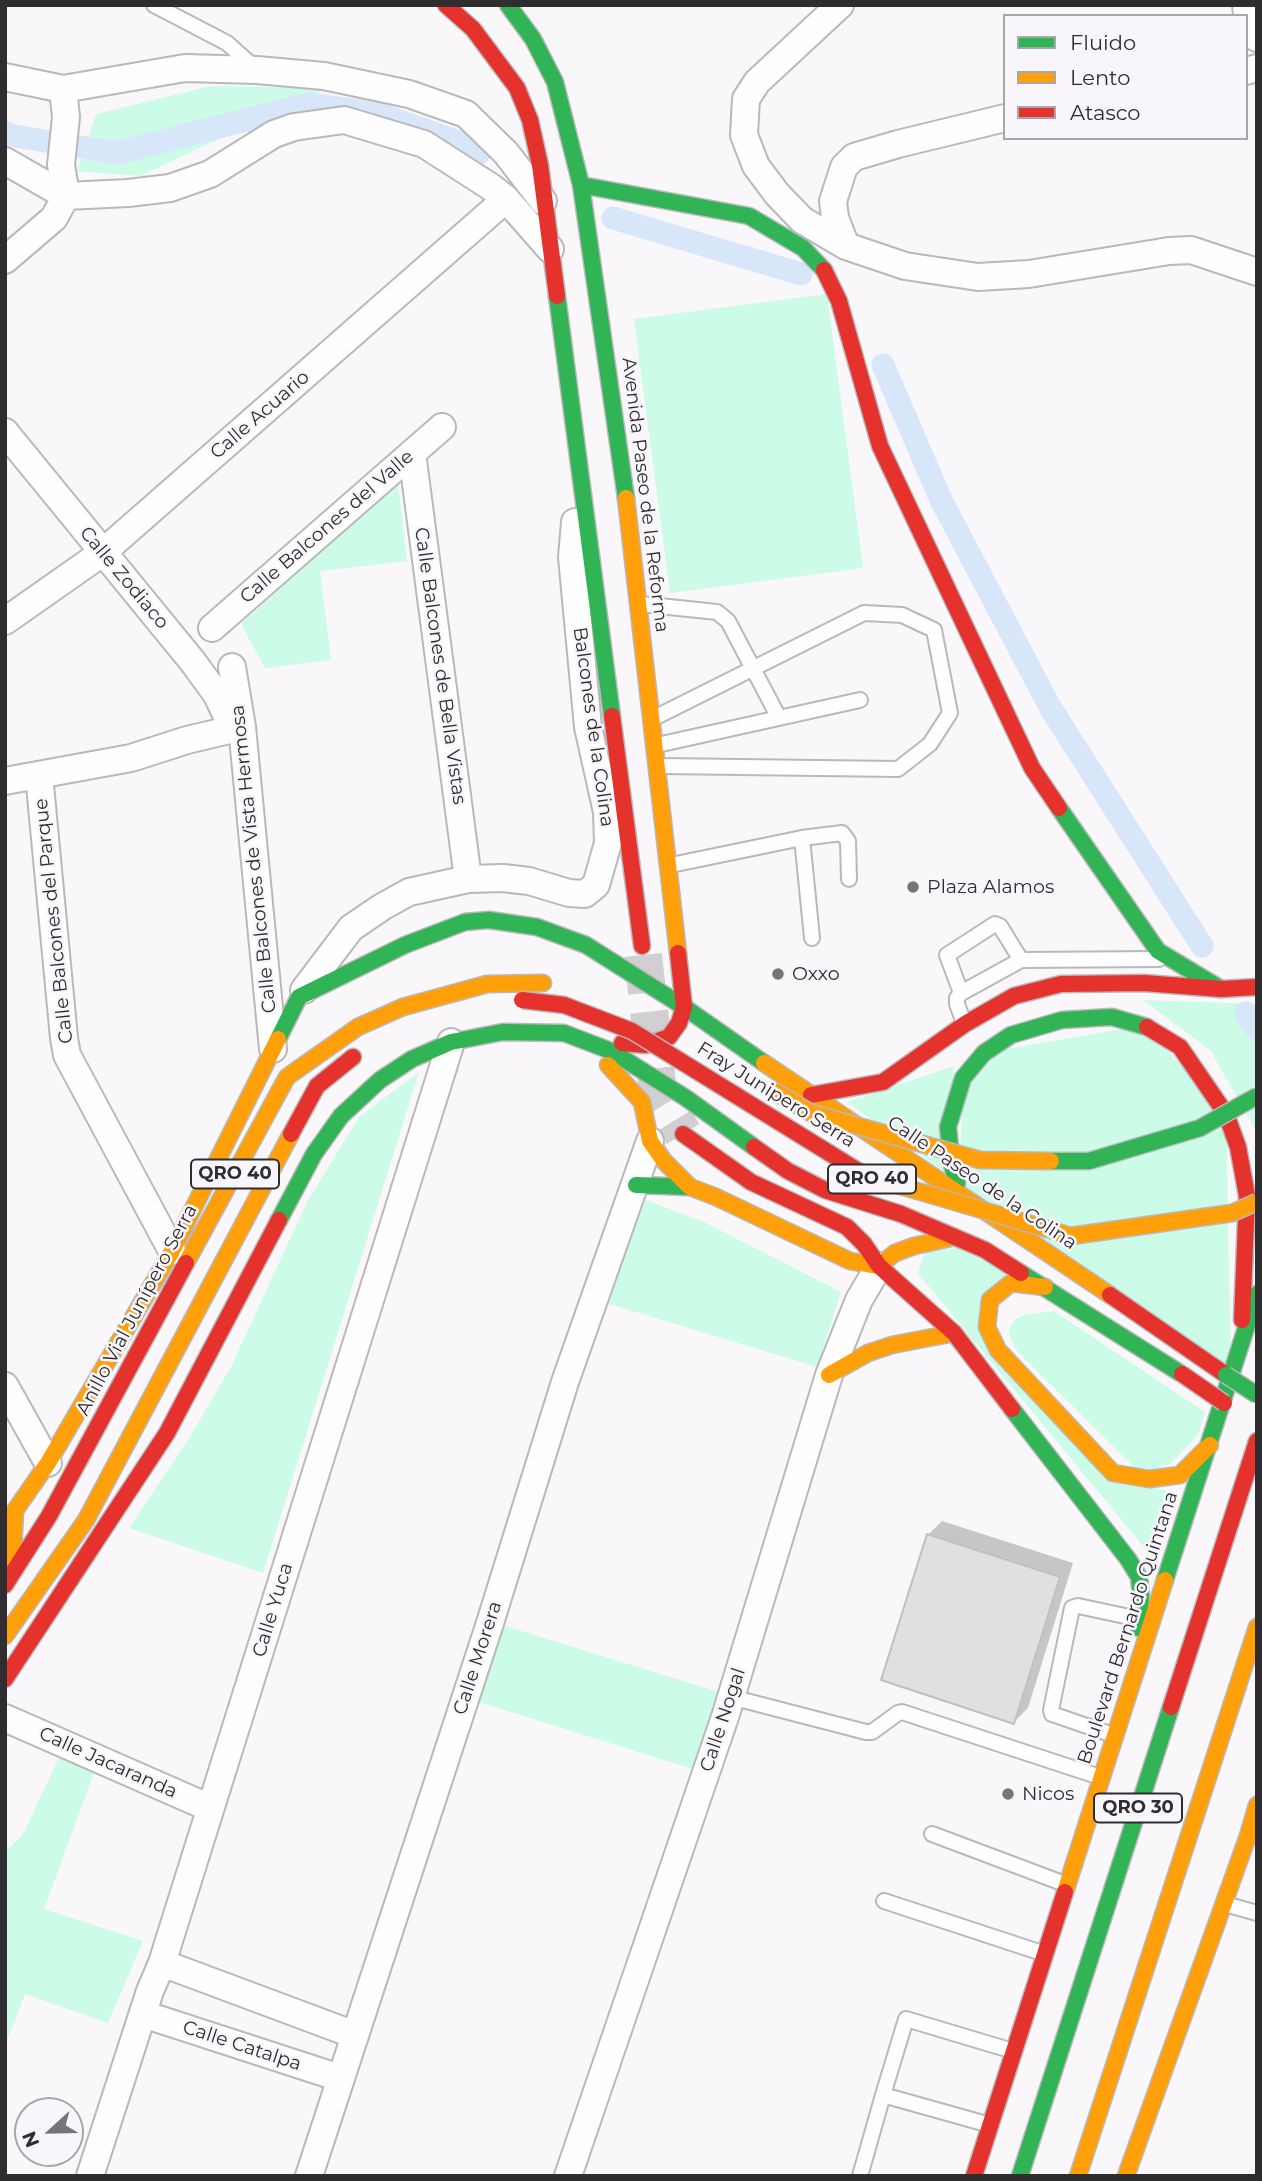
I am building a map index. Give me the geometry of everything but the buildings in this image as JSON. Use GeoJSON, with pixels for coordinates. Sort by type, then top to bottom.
{"type":"FeatureCollection","features":[{"type":"Feature","properties":{"kind":"main road"},"geometry":{"type":"LineString","coordinates":[[446,5],[472,29],[517,88],[530,120],[540,165],[544,203],[563,238],[583,264],[613,401]]}},
{"type":"Feature","properties":{"kind":"main road","name":"Avenida Paseo de la Reforma"},"geometry":{"type":"LineString","coordinates":[[508,5],[533,39],[555,82],[581,185],[618,435],[653,718],[684,1007]]}},
{"type":"Feature","properties":{"kind":"main road"},"geometry":{"type":"LineString","coordinates":[[581,185],[749,216],[803,248],[824,270],[839,301],[880,446],[1032,768],[1158,951],[1221,989]]}},
{"type":"Feature","properties":{"kind":"main road"},"geometry":{"type":"LineString","coordinates":[[544,203],[563,238],[580,472],[642,946]]}},
{"type":"Feature","properties":{"kind":"main road"},"geometry":{"type":"LineString","coordinates":[[577,441],[577,419],[589,406],[600,404],[618,435]]}},
{"type":"Feature","properties":{"kind":"main road"},"geometry":{"type":"LineString","coordinates":[[5,1525],[48,1463],[172,1251],[299,997],[405,945],[465,922],[489,920],[537,927],[586,945],[620,975],[623,988]]}},
{"type":"Feature","properties":{"kind":"main road","name":"Calle Paseo de la Colina"},"geometry":{"type":"LineString","coordinates":[[586,945],[684,1007],[811,1095],[960,1192],[1257,1395]]}},
{"type":"Feature","properties":{"kind":"main road"},"geometry":{"type":"LineString","coordinates":[[811,1095],[883,1082],[965,1024],[1014,996],[1060,984],[1144,983],[1221,989],[1257,987]]}},
{"type":"Feature","properties":{"kind":"main road","name":"Anillo Vial Junípero Serra"},"geometry":{"type":"LineString","coordinates":[[7,1581],[49,1517],[288,1077],[358,1027],[403,1007],[487,984],[549,985]]}},
{"type":"Feature","properties":{"kind":"main road","name":"Fray Junipero Serra"},"geometry":{"type":"LineString","coordinates":[[516,1002],[564,1005],[632,1031],[868,1177],[1071,1236],[1232,1213],[1257,1202]]}},
{"type":"Feature","properties":{"kind":"main road"},"geometry":{"type":"LineString","coordinates":[[5,1679],[167,1433],[314,1154],[341,1116],[380,1080],[412,1059],[451,1042],[503,1032],[564,1033],[646,1045],[669,1037],[679,1023],[684,1007]]}},
{"type":"Feature","properties":{"kind":"main road"},"geometry":{"type":"LineString","coordinates":[[564,1033],[597,1028],[618,1021],[621,1011]]}},
{"type":"Feature","properties":{"kind":"main road"},"geometry":{"type":"LineString","coordinates":[[960,1192],[952,1165],[948,1127],[963,1078],[984,1053],[1011,1035],[1062,1020],[1112,1017],[1144,1025],[1180,1047],[1226,1114],[1238,1147],[1247,1196],[1240,1347]]}},
{"type":"Feature","properties":{"kind":"main road","name":"Fray Junipero Serra"},"geometry":{"type":"LineString","coordinates":[[663,1024],[686,1037]]}},
{"type":"Feature","properties":{"kind":"main road"},"geometry":{"type":"LineString","coordinates":[[564,1033],[611,1051],[663,1097],[801,1178],[825,1190],[901,1214],[985,1250],[1182,1374],[1235,1411]]}},
{"type":"Feature","properties":{"kind":"main road"},"geometry":{"type":"LineString","coordinates":[[564,1033],[597,1054],[642,1102],[650,1141],[664,1161],[690,1187]]}},
{"type":"Feature","properties":{"kind":"main road","name":"QRO 40"},"geometry":{"type":"LineString","coordinates":[[5,1636],[86,1520],[317,1086],[363,1049]]}},
{"type":"Feature","properties":{"kind":"main road"},"geometry":{"type":"LineString","coordinates":[[650,1141],[663,1097],[689,1053],[700,1049]]}},
{"type":"Feature","properties":{"kind":"main road","name":"Fray Junipero Serra"},"geometry":{"type":"LineString","coordinates":[[960,1192],[907,1174],[763,1085],[811,1113],[980,1160],[1090,1161],[1200,1128],[1257,1096]]}},
{"type":"Feature","properties":{"kind":"main road"},"geometry":{"type":"LineString","coordinates":[[683,1134],[751,1182],[848,1227],[874,1230]]}},
{"type":"Feature","properties":{"kind":"main road"},"geometry":{"type":"LineString","coordinates":[[636,1185],[690,1187],[850,1261],[879,1266],[895,1253],[955,1237]]}},
{"type":"Feature","properties":{"kind":"main road"},"geometry":{"type":"LineString","coordinates":[[848,1227],[879,1266],[954,1333],[1128,1559],[1139,1577],[1141,1597],[1135,1671]]}},
{"type":"Feature","properties":{"kind":"main road"},"geometry":{"type":"LineString","coordinates":[[901,1232],[955,1237]]}},
{"type":"Feature","properties":{"kind":"main road"},"geometry":{"type":"LineString","coordinates":[[1045,1287],[1011,1283],[990,1300],[988,1327],[998,1349],[1113,1473],[1149,1479],[1180,1475],[1211,1443]]}},
{"type":"Feature","properties":{"kind":"main road","name":"Boulevard Bernardo Quintana"},"geometry":{"type":"LineString","coordinates":[[974,2176],[1257,1294]]}},
{"type":"Feature","properties":{"kind":"main road"},"geometry":{"type":"LineString","coordinates":[[829,1375],[869,1353],[892,1345],[954,1333]]}},
{"type":"Feature","properties":{"kind":"main road","name":"QRO 30"},"geometry":{"type":"LineString","coordinates":[[1020,2176],[1257,1441]]}},
{"type":"Feature","properties":{"kind":"main road"},"geometry":{"type":"LineString","coordinates":[[7,1581],[15,1511]]}},
{"type":"Feature","properties":{"kind":"main road","name":"QRO 30"},"geometry":{"type":"LineString","coordinates":[[1078,2176],[1257,1627]]}},
{"type":"Feature","properties":{"kind":"main road"},"geometry":{"type":"LineString","coordinates":[[1126,2176],[1223,1904],[1252,1831],[1257,1805]]}},
{"type":"Feature","properties":{"kind":"street"},"geometry":{"type":"LineString","coordinates":[[840,5],[757,82],[746,99],[744,135],[756,166],[777,194],[802,220],[846,246],[905,266],[978,277],[1029,274],[1169,251],[1192,250],[1257,272]]}},
{"type":"Feature","properties":{"kind":"street"},"geometry":{"type":"LineString","coordinates":[[1246,5],[1257,38]]}},
{"type":"Feature","properties":{"kind":"street"},"geometry":{"type":"LineString","coordinates":[[5,77],[63,89],[185,68],[257,69],[324,76],[409,93],[466,114],[506,153],[544,203]]}},
{"type":"Feature","properties":{"kind":"street"},"geometry":{"type":"LineString","coordinates":[[5,260],[54,218],[66,196],[61,165],[66,117],[63,89]]}},
{"type":"Feature","properties":{"kind":"street"},"geometry":{"type":"LineString","coordinates":[[846,246],[835,218],[833,201],[844,167],[855,157],[1003,119]]}},
{"type":"Feature","properties":{"kind":"street"},"geometry":{"type":"LineString","coordinates":[[5,161],[66,196],[170,188],[210,174],[274,134],[294,127],[344,120],[424,144],[563,238]]}},
{"type":"Feature","properties":{"kind":"street","name":"Calle Acuario"},"geometry":{"type":"LineString","coordinates":[[5,621],[102,553],[506,200]]}},
{"type":"Feature","properties":{"kind":"street","name":"Calle Balcones del Valle"},"geometry":{"type":"LineString","coordinates":[[212,628],[442,427]]}},
{"type":"Feature","properties":{"kind":"street","name":"Calle Zodiaco"},"geometry":{"type":"LineString","coordinates":[[5,432],[193,662],[238,728]]}},
{"type":"Feature","properties":{"kind":"street","name":"Calle Balcones de Bella Vistas"},"geometry":{"type":"LineString","coordinates":[[412,453],[468,879]]}},
{"type":"Feature","properties":{"kind":"street","name":"Balcones de la Colina"},"geometry":{"type":"LineString","coordinates":[[299,997],[351,928],[409,892],[468,879],[503,878],[528,881],[569,893],[585,894],[596,885],[607,843],[607,812],[589,727],[572,557],[580,472]]}},
{"type":"Feature","properties":{"kind":"street","name":"Calle Balcones de Vista Hermosa"},"geometry":{"type":"LineString","coordinates":[[232,667],[273,1051]]}},
{"type":"Feature","properties":{"kind":"street"},"geometry":{"type":"LineString","coordinates":[[5,781],[131,758],[187,740],[238,728]]}},
{"type":"Feature","properties":{"kind":"street","name":"Calle Balcones del Parque"},"geometry":{"type":"LineString","coordinates":[[40,775],[67,1055],[172,1251]]}},
{"type":"Feature","properties":{"kind":"street","name":"Calle Yuca"},"geometry":{"type":"LineString","coordinates":[[90,2176],[150,1991],[162,1963],[451,1042]]}},
{"type":"Feature","properties":{"kind":"street","name":"Calle Morera"},"geometry":{"type":"LineString","coordinates":[[309,2176],[565,1382],[650,1141]]}},
{"type":"Feature","properties":{"kind":"street","name":"Calle Nogal"},"geometry":{"type":"LineString","coordinates":[[568,2176],[731,1698],[829,1375],[859,1300],[879,1266]]}},
{"type":"Feature","properties":{"kind":"street"},"geometry":{"type":"LineString","coordinates":[[5,1386],[48,1463]]}},
{"type":"Feature","properties":{"kind":"street","name":"Calle Jacaranda"},"geometry":{"type":"LineString","coordinates":[[5,1718],[210,1808]]}},
{"type":"Feature","properties":{"kind":"street"},"geometry":{"type":"LineString","coordinates":[[162,1963],[355,2035]]}},
{"type":"Feature","properties":{"kind":"street","name":"Calle Catalpa"},"geometry":{"type":"LineString","coordinates":[[143,2014],[340,2078]]}},
{"type":"Feature","properties":{"kind":"lane"},"geometry":{"type":"LineString","coordinates":[[154,5],[228,43],[257,69]]}},
{"type":"Feature","properties":{"kind":"lane"},"geometry":{"type":"LineString","coordinates":[[639,604],[717,612],[728,621],[779,718]]}},
{"type":"Feature","properties":{"kind":"lane"},"geometry":{"type":"LineString","coordinates":[[653,718],[864,613],[902,615],[934,629],[950,713],[930,744],[898,769],[658,766]]}},
{"type":"Feature","properties":{"kind":"lane"},"geometry":{"type":"LineString","coordinates":[[656,746],[860,700]]}},
{"type":"Feature","properties":{"kind":"lane"},"geometry":{"type":"LineString","coordinates":[[669,865],[802,838],[842,833],[848,841],[849,879]]}},
{"type":"Feature","properties":{"kind":"lane"},"geometry":{"type":"LineString","coordinates":[[802,838],[812,938]]}},
{"type":"Feature","properties":{"kind":"lane"},"geometry":{"type":"LineString","coordinates":[[961,993],[947,955],[995,924],[1000,926],[1021,960]]}},
{"type":"Feature","properties":{"kind":"lane"},"geometry":{"type":"LineString","coordinates":[[965,1024],[957,1004],[961,993],[1021,960],[1171,959]]}},
{"type":"Feature","properties":{"kind":"lane"},"geometry":{"type":"LineString","coordinates":[[1114,1736],[1052,1714],[1072,1608],[1078,1606],[1140,1619]]}},
{"type":"Feature","properties":{"kind":"lane"},"geometry":{"type":"LineString","coordinates":[[731,1698],[866,1732],[872,1732],[898,1713],[902,1713],[1101,1778]]}},
{"type":"Feature","properties":{"kind":"lane"},"geometry":{"type":"LineString","coordinates":[[932,1833],[1066,1885]]}},
{"type":"Feature","properties":{"kind":"lane"},"geometry":{"type":"LineString","coordinates":[[1240,1858],[1257,1863]]}},
{"type":"Feature","properties":{"kind":"lane"},"geometry":{"type":"LineString","coordinates":[[884,1901],[1045,1954]]}},
{"type":"Feature","properties":{"kind":"lane"},"geometry":{"type":"LineString","coordinates":[[1223,1904],[1257,1913]]}},
{"type":"Feature","properties":{"kind":"lane"},"geometry":{"type":"LineString","coordinates":[[860,2176],[906,2020],[1013,2051]]}},
{"type":"Feature","properties":{"kind":"lane"},"geometry":{"type":"LineString","coordinates":[[883,2095],[990,2125]]}},
{"type":"Feature","properties":{"kind":"green space"},"geometry":{"type":"Polygon","coordinates":[[[211,86],[328,88],[140,176],[77,171],[96,114],[211,86]]]}},
{"type":"Feature","properties":{"kind":"green space"},"geometry":{"type":"Polygon","coordinates":[[[827,294],[863,568],[670,593],[634,319],[827,294]]]}},
{"type":"Feature","properties":{"kind":"green space"},"geometry":{"type":"Polygon","coordinates":[[[398,483],[407,561],[320,571],[331,660],[265,668],[241,624],[398,483]]]}},
{"type":"Feature","properties":{"kind":"green space"},"geometry":{"type":"Polygon","coordinates":[[[1143,1000],[1257,1004],[1257,1132],[1210,1050],[1143,1000]]]}},
{"type":"Feature","properties":{"kind":"green space"},"geometry":{"type":"Polygon","coordinates":[[[1144,1025],[1226,1114],[1231,1377],[959,1192],[963,1078],[984,1053],[1144,1025]]]}},
{"type":"Feature","properties":{"kind":"green space"},"geometry":{"type":"Polygon","coordinates":[[[954,1066],[946,1173],[847,1102],[954,1066]]]}},
{"type":"Feature","properties":{"kind":"green space"},"geometry":{"type":"Polygon","coordinates":[[[419,1072],[263,1573],[129,1528],[188,1440],[231,1367],[307,1202],[359,1117],[419,1072]]]}},
{"type":"Feature","properties":{"kind":"green space"},"geometry":{"type":"Polygon","coordinates":[[[646,1200],[704,1222],[841,1292],[817,1367],[606,1303],[646,1200]]]}},
{"type":"Feature","properties":{"kind":"green space"},"geometry":{"type":"Polygon","coordinates":[[[956,1248],[1007,1271],[982,1326],[1104,1475],[1167,1491],[1152,1557],[918,1273],[925,1251],[956,1248]]]}},
{"type":"Feature","properties":{"kind":"green space"},"geometry":{"type":"Polygon","coordinates":[[[1054,1311],[1205,1412],[1198,1435],[1170,1464],[1140,1473],[1018,1352],[1009,1336],[1015,1320],[1024,1315],[1054,1311]]]}},
{"type":"Feature","properties":{"kind":"green space"},"geometry":{"type":"Polygon","coordinates":[[[502,1625],[722,1693],[699,1771],[479,1702],[502,1625]]]}},
{"type":"Feature","properties":{"kind":"green space"},"geometry":{"type":"Polygon","coordinates":[[[64,1747],[98,1762],[44,1909],[143,1941],[108,2023],[25,1994],[5,2046],[5,1852],[22,1836],[64,1747]]]}},
{"type":"Feature","properties":{"kind":"waterway"},"geometry":{"type":"LineString","coordinates":[[5,132],[9,135],[117,153],[309,104],[380,114],[456,141],[479,153]]}},
{"type":"Feature","properties":{"kind":"waterway"},"geometry":{"type":"LineString","coordinates":[[613,218],[801,274]]}},
{"type":"Feature","properties":{"kind":"waterway"},"geometry":{"type":"LineString","coordinates":[[883,365],[941,500],[1050,707],[1202,946]]}},
{"type":"Feature","properties":{"kind":"waterway"},"geometry":{"type":"LineString","coordinates":[[1246,1013],[1257,1029]]}},
{"type":"Feature","properties":{"kind":"tunnel"},"geometry":{"type":"LineString","coordinates":[[643,955],[658,1093],[683,1134]]}},
{"type":"Feature","properties":{"kind":"traffic: fast"},"geometry":{"type":"LineString","coordinates":[[508,5],[533,39],[555,82],[581,185],[626,498]]}},
{"type":"Feature","properties":{"kind":"traffic: fast"},"geometry":{"type":"LineString","coordinates":[[581,185],[749,216],[803,248],[824,270]]}},
{"type":"Feature","properties":{"kind":"traffic: fast"},"geometry":{"type":"LineString","coordinates":[[557,296],[612,716]]}},
{"type":"Feature","properties":{"kind":"traffic: fast"},"geometry":{"type":"LineString","coordinates":[[1059,808],[1158,951],[1221,989]]}},
{"type":"Feature","properties":{"kind":"traffic: fast"},"geometry":{"type":"LineString","coordinates":[[278,1039],[299,997],[405,945],[465,922],[489,920],[537,927],[586,945],[684,1007],[764,1063]]}},
{"type":"Feature","properties":{"kind":"traffic: fast"},"geometry":{"type":"LineString","coordinates":[[957,1183],[948,1127],[963,1078],[984,1053],[1011,1035],[1062,1020],[1112,1017],[1147,1027]]}},
{"type":"Feature","properties":{"kind":"traffic: fast"},"geometry":{"type":"LineString","coordinates":[[279,1220],[314,1154],[341,1116],[380,1080],[412,1059],[451,1042],[503,1032],[564,1033],[611,1051],[686,1098],[754,1147]]}},
{"type":"Feature","properties":{"kind":"traffic: fast"},"geometry":{"type":"LineString","coordinates":[[1051,1161],[1089,1161],[1200,1128],[1257,1096]]}},
{"type":"Feature","properties":{"kind":"traffic: fast"},"geometry":{"type":"LineString","coordinates":[[636,1185],[690,1187]]}},
{"type":"Feature","properties":{"kind":"traffic: fast"},"geometry":{"type":"LineString","coordinates":[[1021,1273],[1180,1373]]}},
{"type":"Feature","properties":{"kind":"traffic: fast"},"geometry":{"type":"LineString","coordinates":[[1165,1580],[1257,1294]]}},
{"type":"Feature","properties":{"kind":"traffic: fast"},"geometry":{"type":"LineString","coordinates":[[1226,1375],[1257,1395]]}},
{"type":"Feature","properties":{"kind":"traffic: fast"},"geometry":{"type":"LineString","coordinates":[[1012,1409],[1139,1577],[1139,1628]]}},
{"type":"Feature","properties":{"kind":"traffic: fast"},"geometry":{"type":"LineString","coordinates":[[1020,2176],[1171,1707]]}},
{"type":"Feature","properties":{"kind":"traffic: slow"},"geometry":{"type":"LineString","coordinates":[[626,498],[678,953]]}},
{"type":"Feature","properties":{"kind":"traffic: slow"},"geometry":{"type":"LineString","coordinates":[[186,1263],[287,1077],[358,1027],[403,1007],[487,984],[543,983]]}},
{"type":"Feature","properties":{"kind":"traffic: slow"},"geometry":{"type":"LineString","coordinates":[[5,1525],[48,1463],[172,1251],[278,1039]]}},
{"type":"Feature","properties":{"kind":"traffic: slow"},"geometry":{"type":"LineString","coordinates":[[764,1063],[1110,1295]]}},
{"type":"Feature","properties":{"kind":"traffic: slow"},"geometry":{"type":"LineString","coordinates":[[608,1065],[642,1102],[650,1141],[664,1161],[690,1187],[850,1261],[879,1266],[895,1253],[955,1237]]}},
{"type":"Feature","properties":{"kind":"traffic: slow"},"geometry":{"type":"LineString","coordinates":[[774,1091],[811,1113],[980,1160],[1051,1161]]}},
{"type":"Feature","properties":{"kind":"traffic: slow"},"geometry":{"type":"LineString","coordinates":[[5,1636],[86,1520],[291,1134]]}},
{"type":"Feature","properties":{"kind":"traffic: slow"},"geometry":{"type":"LineString","coordinates":[[880,1180],[1071,1236],[1232,1213],[1257,1202]]}},
{"type":"Feature","properties":{"kind":"traffic: slow"},"geometry":{"type":"LineString","coordinates":[[1045,1287],[1011,1283],[990,1300],[987,1327],[998,1350],[1113,1473],[1149,1479],[1180,1475],[1210,1445]]}},
{"type":"Feature","properties":{"kind":"traffic: slow"},"geometry":{"type":"LineString","coordinates":[[829,1375],[868,1353],[892,1345],[954,1333]]}},
{"type":"Feature","properties":{"kind":"traffic: slow"},"geometry":{"type":"LineString","coordinates":[[12,1571],[15,1511]]}},
{"type":"Feature","properties":{"kind":"traffic: slow"},"geometry":{"type":"LineString","coordinates":[[1065,1892],[1165,1580]]}},
{"type":"Feature","properties":{"kind":"traffic: slow"},"geometry":{"type":"LineString","coordinates":[[1078,2176],[1257,1627]]}},
{"type":"Feature","properties":{"kind":"traffic: slow"},"geometry":{"type":"LineString","coordinates":[[1126,2176],[1257,1805]]}},
{"type":"Feature","properties":{"kind":"traffic: jam"},"geometry":{"type":"LineString","coordinates":[[446,5],[473,29],[517,88],[530,120],[540,165],[557,296]]}},
{"type":"Feature","properties":{"kind":"traffic: jam"},"geometry":{"type":"LineString","coordinates":[[824,270],[839,301],[880,446],[1032,768],[1059,808]]}},
{"type":"Feature","properties":{"kind":"traffic: jam"},"geometry":{"type":"LineString","coordinates":[[612,716],[642,946]]}},
{"type":"Feature","properties":{"kind":"traffic: jam"},"geometry":{"type":"LineString","coordinates":[[622,1043],[646,1045],[669,1037],[679,1023],[684,1007],[678,953]]}},
{"type":"Feature","properties":{"kind":"traffic: jam"},"geometry":{"type":"LineString","coordinates":[[811,1095],[883,1082],[965,1024],[1014,996],[1061,984],[1144,983],[1221,989],[1257,987]]}},
{"type":"Feature","properties":{"kind":"traffic: jam"},"geometry":{"type":"LineString","coordinates":[[522,1000],[564,1005],[632,1031],[868,1177],[880,1180]]}},
{"type":"Feature","properties":{"kind":"traffic: jam"},"geometry":{"type":"LineString","coordinates":[[1147,1027],[1180,1047],[1226,1114],[1238,1147],[1247,1196],[1242,1320]]}},
{"type":"Feature","properties":{"kind":"traffic: jam"},"geometry":{"type":"LineString","coordinates":[[291,1134],[317,1086],[353,1057]]}},
{"type":"Feature","properties":{"kind":"traffic: jam"},"geometry":{"type":"LineString","coordinates":[[683,1134],[751,1182],[847,1227],[864,1244],[879,1266],[954,1333],[1012,1409]]}},
{"type":"Feature","properties":{"kind":"traffic: jam"},"geometry":{"type":"LineString","coordinates":[[754,1147],[788,1171],[825,1190],[901,1214],[985,1250],[1021,1273]]}},
{"type":"Feature","properties":{"kind":"traffic: jam"},"geometry":{"type":"LineString","coordinates":[[5,1679],[167,1433],[279,1220]]}},
{"type":"Feature","properties":{"kind":"traffic: jam"},"geometry":{"type":"LineString","coordinates":[[5,1585],[49,1516],[186,1263]]}},
{"type":"Feature","properties":{"kind":"traffic: jam"},"geometry":{"type":"LineString","coordinates":[[1110,1295],[1226,1375]]}},
{"type":"Feature","properties":{"kind":"traffic: jam"},"geometry":{"type":"LineString","coordinates":[[1182,1374],[1224,1403]]}},
{"type":"Feature","properties":{"kind":"traffic: jam"},"geometry":{"type":"LineString","coordinates":[[1171,1707],[1257,1441]]}},
{"type":"Feature","properties":{"kind":"traffic: jam"},"geometry":{"type":"LineString","coordinates":[[974,2176],[1065,1892]]}},
{"type":"Feature","properties":{"kind":"place","name":"Plaza Alamos"},"geometry":{"type":"Point","coordinates":[913,887]}},
{"type":"Feature","properties":{"kind":"place","name":"Oxxo"},"geometry":{"type":"Point","coordinates":[778,974]}},
{"type":"Feature","properties":{"kind":"place","name":"Nicos"},"geometry":{"type":"Point","coordinates":[1008,1794]}}]}
